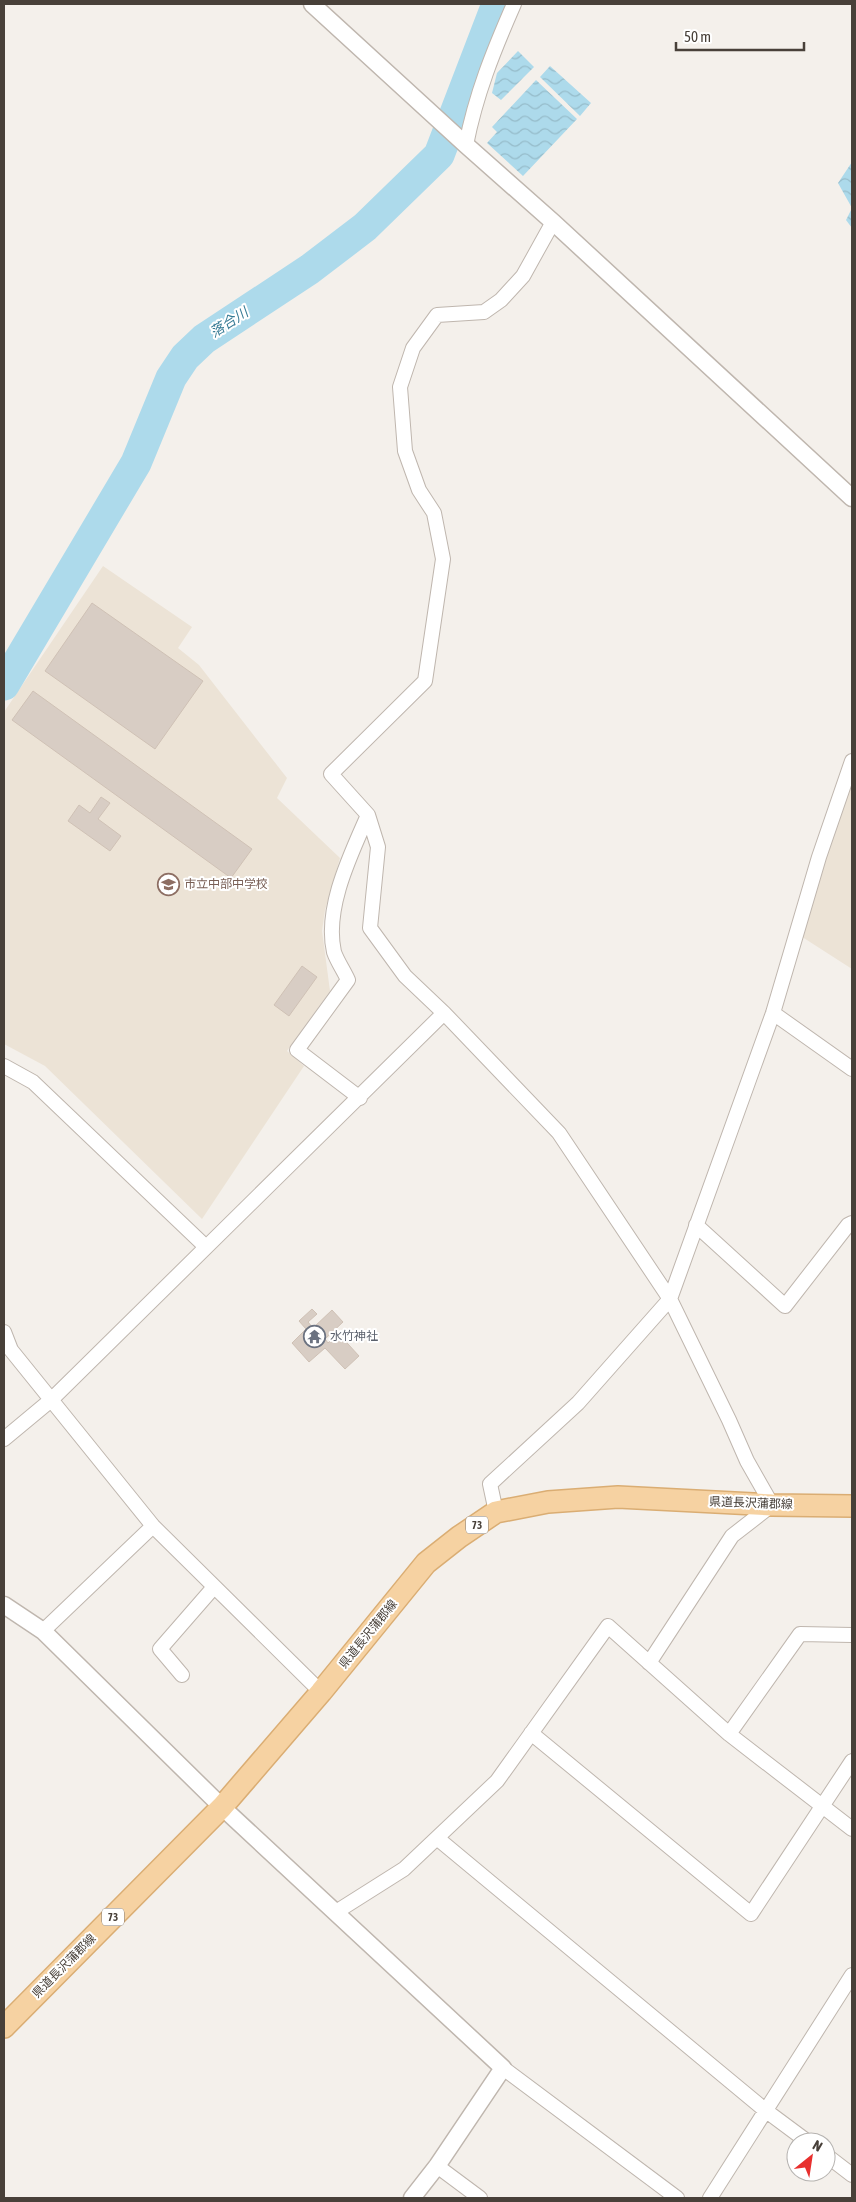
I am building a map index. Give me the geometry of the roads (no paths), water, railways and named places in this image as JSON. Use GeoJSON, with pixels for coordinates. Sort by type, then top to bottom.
{"type":"FeatureCollection","features":[{"type":"Feature","properties":{"kind":"main road","name":"県道長沢蒲郡線"},"geometry":{"type":"LineString","coordinates":[[4,2027],[222,1807],[426,1563],[459,1537],[496,1512],[548,1502],[618,1497],[772,1505],[852,1506]]}},
{"type":"Feature","properties":{"kind":"street"},"geometry":{"type":"LineString","coordinates":[[312,4],[463,143],[553,222],[852,498]]}},
{"type":"Feature","properties":{"kind":"street"},"geometry":{"type":"LineString","coordinates":[[463,143],[482,81],[514,4]]}},
{"type":"Feature","properties":{"kind":"street"},"geometry":{"type":"LineString","coordinates":[[553,222],[523,276],[501,300],[484,312],[436,315],[413,348],[400,387],[405,451],[419,490],[434,513],[443,559],[425,681],[331,774],[368,815],[378,847],[370,928],[405,976],[444,1013],[559,1133],[670,1300],[747,1461],[772,1505],[732,1536],[649,1663]]}},
{"type":"Feature","properties":{"kind":"street"},"geometry":{"type":"LineString","coordinates":[[496,1512],[490,1484],[578,1403],[670,1300],[773,1013],[819,857],[852,761]]}},
{"type":"Feature","properties":{"kind":"street"},"geometry":{"type":"LineString","coordinates":[[360,1098],[297,1050],[348,980],[335,954],[331,930],[346,867],[368,815]]}},
{"type":"Feature","properties":{"kind":"street"},"geometry":{"type":"LineString","coordinates":[[4,1440],[51,1400],[360,1098],[444,1013]]}},
{"type":"Feature","properties":{"kind":"street"},"geometry":{"type":"LineString","coordinates":[[773,1013],[852,1068]]}},
{"type":"Feature","properties":{"kind":"street"},"geometry":{"type":"LineString","coordinates":[[4,1066],[33,1082],[206,1248]]}},
{"type":"Feature","properties":{"kind":"street"},"geometry":{"type":"LineString","coordinates":[[696,1225],[784,1306],[848,1225],[852,1223]]}},
{"type":"Feature","properties":{"kind":"street"},"geometry":{"type":"LineString","coordinates":[[4,1332],[11,1350],[153,1526],[320,1692]]}},
{"type":"Feature","properties":{"kind":"street"},"geometry":{"type":"LineString","coordinates":[[43,1632],[153,1526]]}},
{"type":"Feature","properties":{"kind":"street"},"geometry":{"type":"LineString","coordinates":[[182,1675],[160,1649],[214,1587]]}},
{"type":"Feature","properties":{"kind":"street"},"geometry":{"type":"LineString","coordinates":[[4,1598],[10,1609],[43,1632],[222,1807],[503,2068],[677,2198]]}},
{"type":"Feature","properties":{"kind":"street"},"geometry":{"type":"LineString","coordinates":[[336,1912],[404,1869],[497,1781],[608,1626],[729,1734],[852,1829]]}},
{"type":"Feature","properties":{"kind":"street"},"geometry":{"type":"LineString","coordinates":[[729,1734],[800,1634],[852,1636]]}},
{"type":"Feature","properties":{"kind":"street"},"geometry":{"type":"LineString","coordinates":[[531,1733],[751,1914],[852,1761]]}},
{"type":"Feature","properties":{"kind":"street"},"geometry":{"type":"LineString","coordinates":[[437,1838],[765,2110],[795,2132]]}},
{"type":"Feature","properties":{"kind":"street"},"geometry":{"type":"LineString","coordinates":[[710,2198],[765,2110],[848,1991],[852,1975]]}},
{"type":"Feature","properties":{"kind":"street"},"geometry":{"type":"LineString","coordinates":[[412,2198],[437,2166],[503,2068]]}},
{"type":"Feature","properties":{"kind":"street"},"geometry":{"type":"LineString","coordinates":[[836,2163],[852,2175]]}},
{"type":"Feature","properties":{"kind":"street"},"geometry":{"type":"LineString","coordinates":[[437,2166],[480,2198]]}},
{"type":"Feature","properties":{"kind":"water"},"geometry":{"type":"Polygon","coordinates":[[[518,51],[534,67],[501,100],[492,93],[497,73],[518,51]]]}},
{"type":"Feature","properties":{"kind":"water"},"geometry":{"type":"Polygon","coordinates":[[[550,66],[591,103],[580,116],[540,77],[550,66]]]}},
{"type":"Feature","properties":{"kind":"water"},"geometry":{"type":"Polygon","coordinates":[[[536,80],[577,119],[523,176],[487,143],[497,132],[492,127],[536,80]]]}},
{"type":"Feature","properties":{"kind":"water"},"geometry":{"type":"Polygon","coordinates":[[[852,162],[852,208],[838,183],[852,162]]]}},
{"type":"Feature","properties":{"kind":"water"},"geometry":{"type":"Polygon","coordinates":[[[852,208],[852,228],[846,220],[852,208]]]}},
{"type":"Feature","properties":{"kind":"waterway","name":"落合川"},"geometry":{"type":"LineString","coordinates":[[4,685],[136,463],[171,378],[185,357],[204,339],[310,269],[365,227],[439,155],[497,4]]}},
{"type":"Feature","properties":{"kind":"place","name":"市立中部中学校"},"geometry":{"type":"Point","coordinates":[168,884]}},
{"type":"Feature","properties":{"kind":"place","name":"水竹神社"},"geometry":{"type":"Point","coordinates":[314,1336]}}]}
